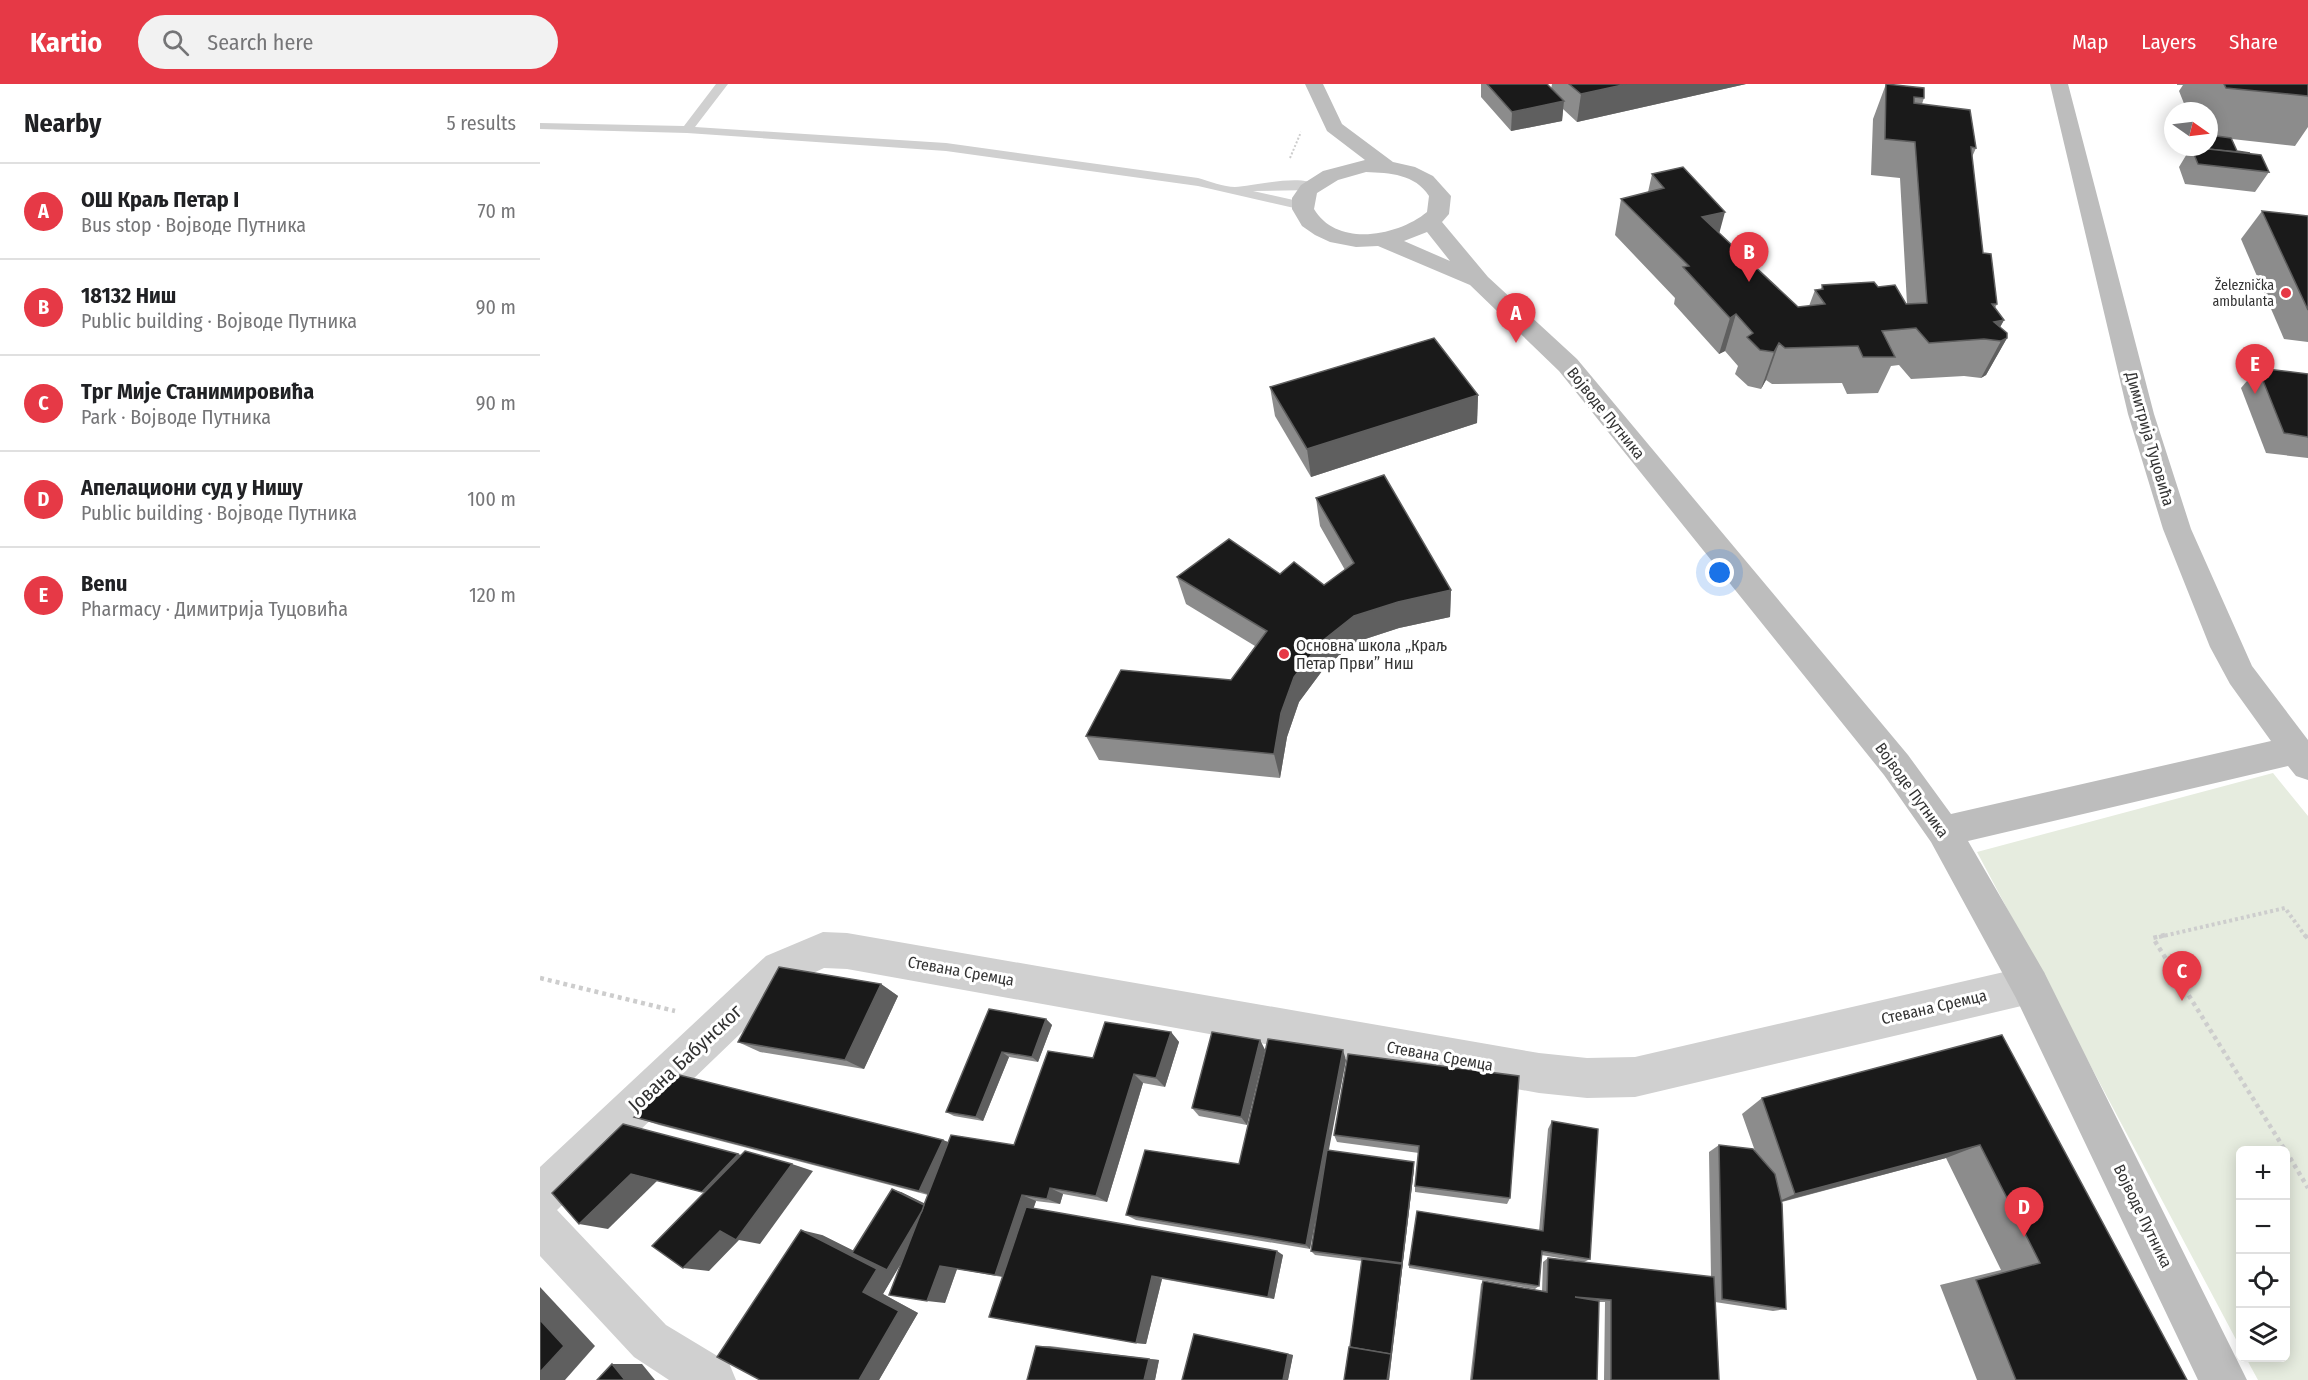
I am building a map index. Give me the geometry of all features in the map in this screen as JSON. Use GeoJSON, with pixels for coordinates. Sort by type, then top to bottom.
{"type":"FeatureCollection","features":[{"type":"Feature","properties":{"kind":"street"},"geometry":{"type":"LineString","coordinates":[[1314,84],[1334,127],[1386,166]]}},
{"type":"Feature","properties":{"kind":"street","name":"Димитрија Туцовића"},"geometry":{"type":"LineString","coordinates":[[2059,84],[2141,414],[2177,529],[2231,657],[2260,704],[2301,758]]}},
{"type":"Feature","properties":{"kind":"street"},"geometry":{"type":"LineString","coordinates":[[1303,206],[1305,196],[1325,166],[1334,127]]}},
{"type":"Feature","properties":{"kind":"street"},"geometry":{"type":"LineString","coordinates":[[1325,166],[1346,169],[1386,166],[1415,173],[1435,187],[1441,204],[1430,222]]}},
{"type":"Feature","properties":{"kind":"street","name":"Војводе Путника"},"geometry":{"type":"LineString","coordinates":[[1303,206],[1310,221],[1328,232],[1353,239],[1382,240],[1410,234],[1430,222],[1480,282],[1568,364],[1901,770],[1943,831],[2030,985],[2223,1380]]}},
{"type":"Feature","properties":{"kind":"street","name":"Војводе Путника"},"geometry":{"type":"LineString","coordinates":[[1382,240],[1480,282]]}},
{"type":"Feature","properties":{"kind":"street"},"geometry":{"type":"LineString","coordinates":[[1943,831],[2301,758]]}},
{"type":"Feature","properties":{"kind":"street","name":"Јована Бабунског"},"geometry":{"type":"LineString","coordinates":[[540,1197],[780,969],[823,950],[847,951]]}},
{"type":"Feature","properties":{"kind":"street","name":"Стевана Сремца"},"geometry":{"type":"LineString","coordinates":[[847,951],[1539,1073],[1587,1078],[1635,1077],[2030,985]]}},
{"type":"Feature","properties":{"kind":"street"},"geometry":{"type":"LineString","coordinates":[[540,1224],[650,1341],[712,1380]]}},
{"type":"Feature","properties":{"kind":"lane"},"geometry":{"type":"LineString","coordinates":[[687,130],[722,84]]}},
{"type":"Feature","properties":{"kind":"lane"},"geometry":{"type":"LineString","coordinates":[[540,126],[687,130],[946,147],[1238,189],[1274,185],[1325,166]]}},
{"type":"Feature","properties":{"kind":"lane"},"geometry":{"type":"LineString","coordinates":[[1238,189],[1264,200],[1303,206]]}},
{"type":"Feature","properties":{"kind":"path"},"geometry":{"type":"LineString","coordinates":[[1274,185],[1285,169],[1305,123]]}},
{"type":"Feature","properties":{"kind":"path"},"geometry":{"type":"LineString","coordinates":[[2282,1146],[2153,938],[2285,908],[2308,939]]}},
{"type":"Feature","properties":{"kind":"path"},"geometry":{"type":"LineString","coordinates":[[540,978],[722,1022]]}},
{"type":"Feature","properties":{"kind":"path"},"geometry":{"type":"LineString","coordinates":[[2290,1159],[2308,1188]]}},
{"type":"Feature","properties":{"kind":"shaded area"},"geometry":{"type":"Polygon","coordinates":[[[2273,773],[2308,816],[2308,1380],[2258,1380],[2248,1362],[2290,1362],[2290,1146],[2236,1146],[2236,1339],[1977,852],[2273,773]]]}},
{"type":"Feature","properties":{"kind":"building"},"geometry":{"type":"Polygon","coordinates":[[[1487,84],[1547,84],[1564,101],[1512,112],[1487,84]]]}},
{"type":"Feature","properties":{"kind":"building"},"geometry":{"type":"Polygon","coordinates":[[[1569,84],[1627,84],[1581,94],[1569,84]]]}},
{"type":"Feature","properties":{"kind":"building"},"geometry":{"type":"Polygon","coordinates":[[[1886,84],[1924,88],[1924,98],[1914,97],[1914,103],[1970,110],[1976,148],[1971,147],[1983,253],[1991,254],[1997,304],[1992,304],[2004,320],[1994,322],[2007,333],[2007,338],[2001,341],[1984,339],[1929,343],[1916,328],[1882,331],[1895,357],[1863,357],[1858,346],[1785,348],[1779,343],[1774,352],[1760,350],[1747,337],[1753,333],[1736,314],[1730,318],[1683,267],[1689,266],[1621,199],[1664,188],[1652,174],[1683,167],[1725,212],[1702,217],[1798,307],[1825,304],[1815,290],[1823,289],[1822,285],[1874,282],[1878,287],[1895,285],[1906,304],[1927,303],[1915,142],[1885,139],[1886,84]]]}},
{"type":"Feature","properties":{"kind":"building"},"geometry":{"type":"Polygon","coordinates":[[[2224,84],[2308,84],[2308,96],[2226,88],[2224,84]]]}},
{"type":"Feature","properties":{"kind":"building"},"geometry":{"type":"Polygon","coordinates":[[[2218,136],[2231,138],[2237,151],[2250,153],[2218,150],[2218,136]]]}},
{"type":"Feature","properties":{"kind":"building"},"geometry":{"type":"Polygon","coordinates":[[[2218,150],[2261,155],[2269,172],[2198,164],[2195,156],[2218,156],[2218,150]]]}},
{"type":"Feature","properties":{"kind":"building"},"geometry":{"type":"Polygon","coordinates":[[[2262,211],[2308,216],[2308,310],[2262,211]]]}},
{"type":"Feature","properties":{"kind":"building"},"geometry":{"type":"Polygon","coordinates":[[[1434,338],[1478,395],[1307,449],[1270,387],[1434,338]]]}},
{"type":"Feature","properties":{"kind":"building"},"geometry":{"type":"Polygon","coordinates":[[[2258,368],[2308,374],[2308,437],[2284,433],[2258,368]]]}},
{"type":"Feature","properties":{"kind":"building"},"geometry":{"type":"Polygon","coordinates":[[[1384,475],[1451,590],[1398,602],[1354,616],[1321,642],[1294,677],[1281,713],[1274,754],[1086,736],[1121,670],[1231,680],[1267,631],[1177,577],[1229,539],[1280,574],[1294,562],[1324,585],[1354,563],[1316,498],[1384,475]]]}},
{"type":"Feature","properties":{"kind":"building"},"geometry":{"type":"Polygon","coordinates":[[[779,967],[881,984],[845,1060],[738,1042],[779,967]]]}},
{"type":"Feature","properties":{"kind":"building"},"geometry":{"type":"Polygon","coordinates":[[[989,1009],[1046,1019],[1032,1057],[1002,1052],[976,1117],[946,1112],[989,1009]]]}},
{"type":"Feature","properties":{"kind":"building"},"geometry":{"type":"Polygon","coordinates":[[[1105,1022],[1171,1032],[1156,1078],[1134,1074],[1096,1196],[1050,1188],[1047,1199],[1022,1195],[995,1275],[940,1266],[927,1301],[889,1295],[951,1135],[1014,1145],[1048,1051],[1093,1058],[1105,1022]]]}},
{"type":"Feature","properties":{"kind":"building"},"geometry":{"type":"Polygon","coordinates":[[[1212,1032],[1260,1040],[1241,1117],[1192,1108],[1212,1032]]]}},
{"type":"Feature","properties":{"kind":"building"},"geometry":{"type":"Polygon","coordinates":[[[2002,1035],[2187,1380],[2016,1380],[1976,1280],[2040,1263],[1980,1145],[1795,1194],[1762,1098],[2002,1035]]]}},
{"type":"Feature","properties":{"kind":"building"},"geometry":{"type":"Polygon","coordinates":[[[1268,1039],[1343,1050],[1306,1245],[1126,1215],[1145,1150],[1239,1164],[1268,1039]]]}},
{"type":"Feature","properties":{"kind":"building"},"geometry":{"type":"Polygon","coordinates":[[[1348,1054],[1519,1076],[1510,1198],[1415,1186],[1419,1146],[1334,1135],[1348,1054]]]}},
{"type":"Feature","properties":{"kind":"building"},"geometry":{"type":"Polygon","coordinates":[[[675,1074],[943,1140],[919,1191],[634,1117],[675,1074]]]}},
{"type":"Feature","properties":{"kind":"building"},"geometry":{"type":"Polygon","coordinates":[[[1552,1121],[1598,1129],[1590,1259],[1542,1251],[1539,1286],[1409,1265],[1417,1211],[1543,1231],[1552,1121]]]}},
{"type":"Feature","properties":{"kind":"building"},"geometry":{"type":"Polygon","coordinates":[[[623,1124],[738,1154],[702,1192],[631,1174],[579,1224],[552,1193],[623,1124]]]}},
{"type":"Feature","properties":{"kind":"building"},"geometry":{"type":"Polygon","coordinates":[[[1719,1145],[1753,1149],[1775,1174],[1782,1204],[1786,1309],[1722,1299],[1719,1145]]]}},
{"type":"Feature","properties":{"kind":"building"},"geometry":{"type":"Polygon","coordinates":[[[1327,1150],[1414,1162],[1402,1263],[1311,1251],[1327,1150]]]}},
{"type":"Feature","properties":{"kind":"building"},"geometry":{"type":"Polygon","coordinates":[[[745,1151],[792,1164],[736,1240],[720,1231],[683,1268],[652,1246],[745,1151]]]}},
{"type":"Feature","properties":{"kind":"building"},"geometry":{"type":"Polygon","coordinates":[[[892,1189],[924,1205],[887,1270],[852,1253],[892,1189]]]}},
{"type":"Feature","properties":{"kind":"building"},"geometry":{"type":"Polygon","coordinates":[[[1026,1207],[1277,1251],[1268,1297],[1152,1276],[1136,1343],[989,1317],[1026,1207]]]}},
{"type":"Feature","properties":{"kind":"building"},"geometry":{"type":"Polygon","coordinates":[[[801,1230],[877,1269],[863,1292],[899,1311],[859,1380],[760,1380],[717,1357],[801,1230]]]}},
{"type":"Feature","properties":{"kind":"building"},"geometry":{"type":"Polygon","coordinates":[[[1548,1258],[1714,1277],[1719,1380],[1611,1380],[1611,1300],[1575,1297],[1599,1301],[1597,1380],[1472,1380],[1483,1281],[1547,1292],[1548,1258]]]}},
{"type":"Feature","properties":{"kind":"building"},"geometry":{"type":"Polygon","coordinates":[[[1362,1259],[1402,1264],[1391,1354],[1350,1347],[1362,1259]]]}},
{"type":"Feature","properties":{"kind":"building"},"geometry":{"type":"Polygon","coordinates":[[[540,1320],[564,1346],[540,1372],[540,1320]]]}},
{"type":"Feature","properties":{"kind":"building"},"geometry":{"type":"Polygon","coordinates":[[[1194,1334],[1288,1354],[1283,1380],[1182,1380],[1194,1334]]]}},
{"type":"Feature","properties":{"kind":"building"},"geometry":{"type":"Polygon","coordinates":[[[1036,1346],[1149,1359],[1144,1380],[1027,1380],[1036,1346]]]}},
{"type":"Feature","properties":{"kind":"building"},"geometry":{"type":"Polygon","coordinates":[[[1349,1347],[1391,1354],[1387,1380],[1344,1380],[1349,1347]]]}},
{"type":"Feature","properties":{"kind":"building"},"geometry":{"type":"Polygon","coordinates":[[[612,1364],[625,1380],[597,1380],[612,1364]]]}},
{"type":"Feature","properties":{"kind":"place","name":"18132 Ниш"},"geometry":{"type":"Point","coordinates":[1749,282]}},
{"type":"Feature","properties":{"kind":"place","name":"Železnička ambulanta"},"geometry":{"type":"Point","coordinates":[2286,293]}},
{"type":"Feature","properties":{"kind":"place","name":"ОШ Краљ Петар I"},"geometry":{"type":"Point","coordinates":[1516,343]}},
{"type":"Feature","properties":{"kind":"place","name":"Benu"},"geometry":{"type":"Point","coordinates":[2255,394]}},
{"type":"Feature","properties":{"kind":"place","name":"Основна школа „Краљ Петар Први” Ниш"},"geometry":{"type":"Point","coordinates":[1284,654]}},
{"type":"Feature","properties":{"kind":"place","name":"Трг Мије Станимировића"},"geometry":{"type":"Point","coordinates":[2182,1001]}},
{"type":"Feature","properties":{"kind":"place","name":"Апелациони суд у Нишу"},"geometry":{"type":"Point","coordinates":[2024,1237]}}]}
